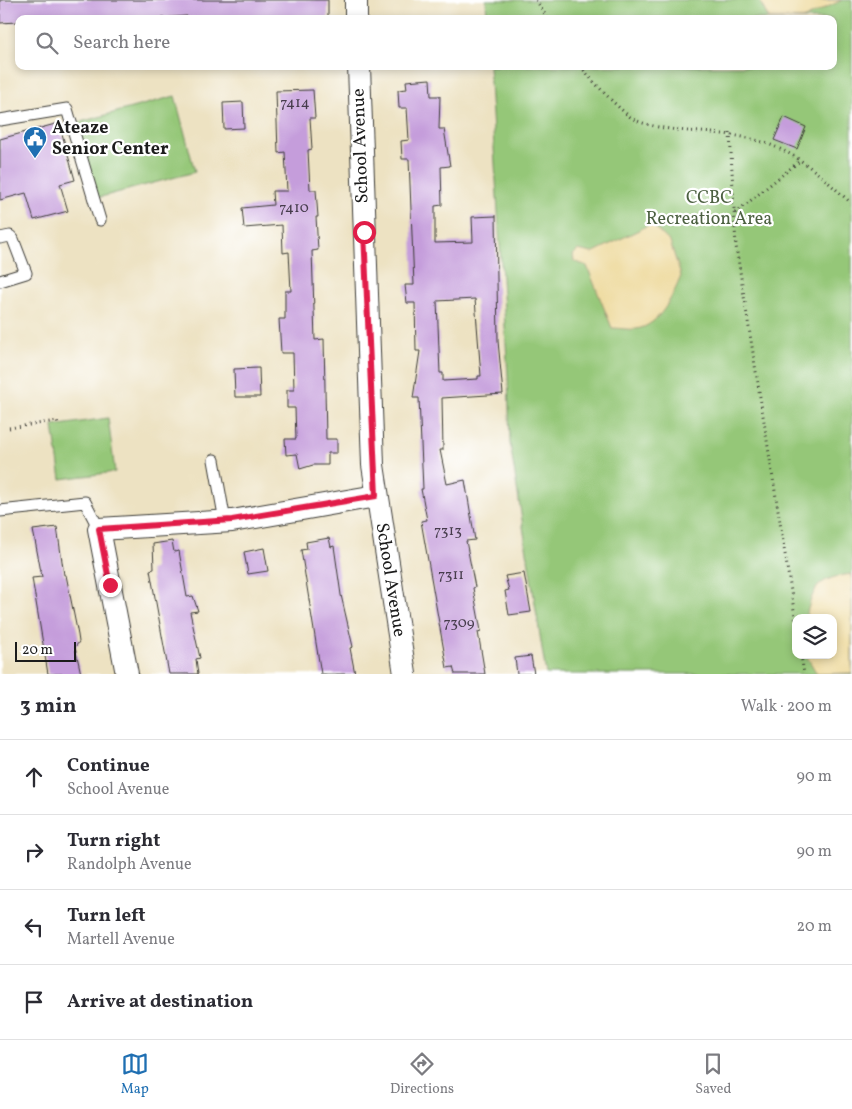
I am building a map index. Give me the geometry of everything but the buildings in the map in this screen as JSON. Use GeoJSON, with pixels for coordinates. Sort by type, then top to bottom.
{"type":"FeatureCollection","features":[{"type":"Feature","properties":{"kind":"street"},"geometry":{"type":"LineString","coordinates":[[356,0],[356,15]]}},
{"type":"Feature","properties":{"kind":"street","name":"School Avenue"},"geometry":{"type":"LineString","coordinates":[[359,70],[373,465],[376,496],[405,674]]}},
{"type":"Feature","properties":{"kind":"street"},"geometry":{"type":"LineString","coordinates":[[127,674],[99,529],[225,521],[376,496]]}},
{"type":"Feature","properties":{"kind":"lane"},"geometry":{"type":"LineString","coordinates":[[0,120],[66,109],[100,220]]}},
{"type":"Feature","properties":{"kind":"lane"},"geometry":{"type":"LineString","coordinates":[[0,238],[10,236],[13,239],[26,274],[0,281]]}},
{"type":"Feature","properties":{"kind":"lane"},"geometry":{"type":"LineString","coordinates":[[214,460],[225,521]]}},
{"type":"Feature","properties":{"kind":"lane"},"geometry":{"type":"LineString","coordinates":[[0,510],[85,502],[99,529]]}},
{"type":"Feature","properties":{"kind":"path"},"geometry":{"type":"LineString","coordinates":[[536,0],[545,15]]}},
{"type":"Feature","properties":{"kind":"path"},"geometry":{"type":"LineString","coordinates":[[584,70],[633,119],[654,126],[730,134],[763,142],[807,163],[850,202]]}},
{"type":"Feature","properties":{"kind":"path"},"geometry":{"type":"LineString","coordinates":[[730,134],[736,246],[795,614]]}},
{"type":"Feature","properties":{"kind":"path"},"geometry":{"type":"LineString","coordinates":[[734,214],[801,160]]}},
{"type":"Feature","properties":{"kind":"path"},"geometry":{"type":"LineString","coordinates":[[9,428],[57,420],[58,425]]}},
{"type":"Feature","properties":{"kind":"path"},"geometry":{"type":"LineString","coordinates":[[802,659],[804,674]]}},
{"type":"Feature","properties":{"kind":"green space","name":"CCBC Recreation Area"},"geometry":{"type":"Polygon","coordinates":[[[486,0],[852,0],[852,674],[546,674],[510,443],[508,376],[489,70],[837,70],[837,15],[487,15],[486,0]]]}},
{"type":"Feature","properties":{"kind":"green space"},"geometry":{"type":"Polygon","coordinates":[[[175,96],[195,172],[97,198],[77,123],[175,96]]]}},
{"type":"Feature","properties":{"kind":"green space"},"geometry":{"type":"Polygon","coordinates":[[[108,418],[115,472],[61,479],[53,426],[108,418]]]}},
{"type":"Feature","properties":{"kind":"sand"},"geometry":{"type":"Polygon","coordinates":[[[759,0],[842,0],[811,15],[767,15],[759,0]]]}},
{"type":"Feature","properties":{"kind":"sand"},"geometry":{"type":"Polygon","coordinates":[[[651,224],[670,242],[681,276],[674,292],[659,316],[652,322],[636,329],[612,328],[587,266],[574,261],[573,255],[578,250],[592,253],[651,224]]]}},
{"type":"Feature","properties":{"kind":"sand"},"geometry":{"type":"Polygon","coordinates":[[[852,574],[852,673],[817,674],[808,659],[837,659],[837,614],[807,614],[811,598],[819,586],[824,581],[852,574]]]}},
{"type":"Feature","properties":{"kind":"place","name":"Ateaze Senior Center"},"geometry":{"type":"Point","coordinates":[35,159]}},
{"type":"Feature","properties":{"kind":"route"},"geometry":{"type":"LineString","coordinates":[[110,585],[99,529],[200,524],[267,516],[376,496],[373,465],[364,232]]}}]}
